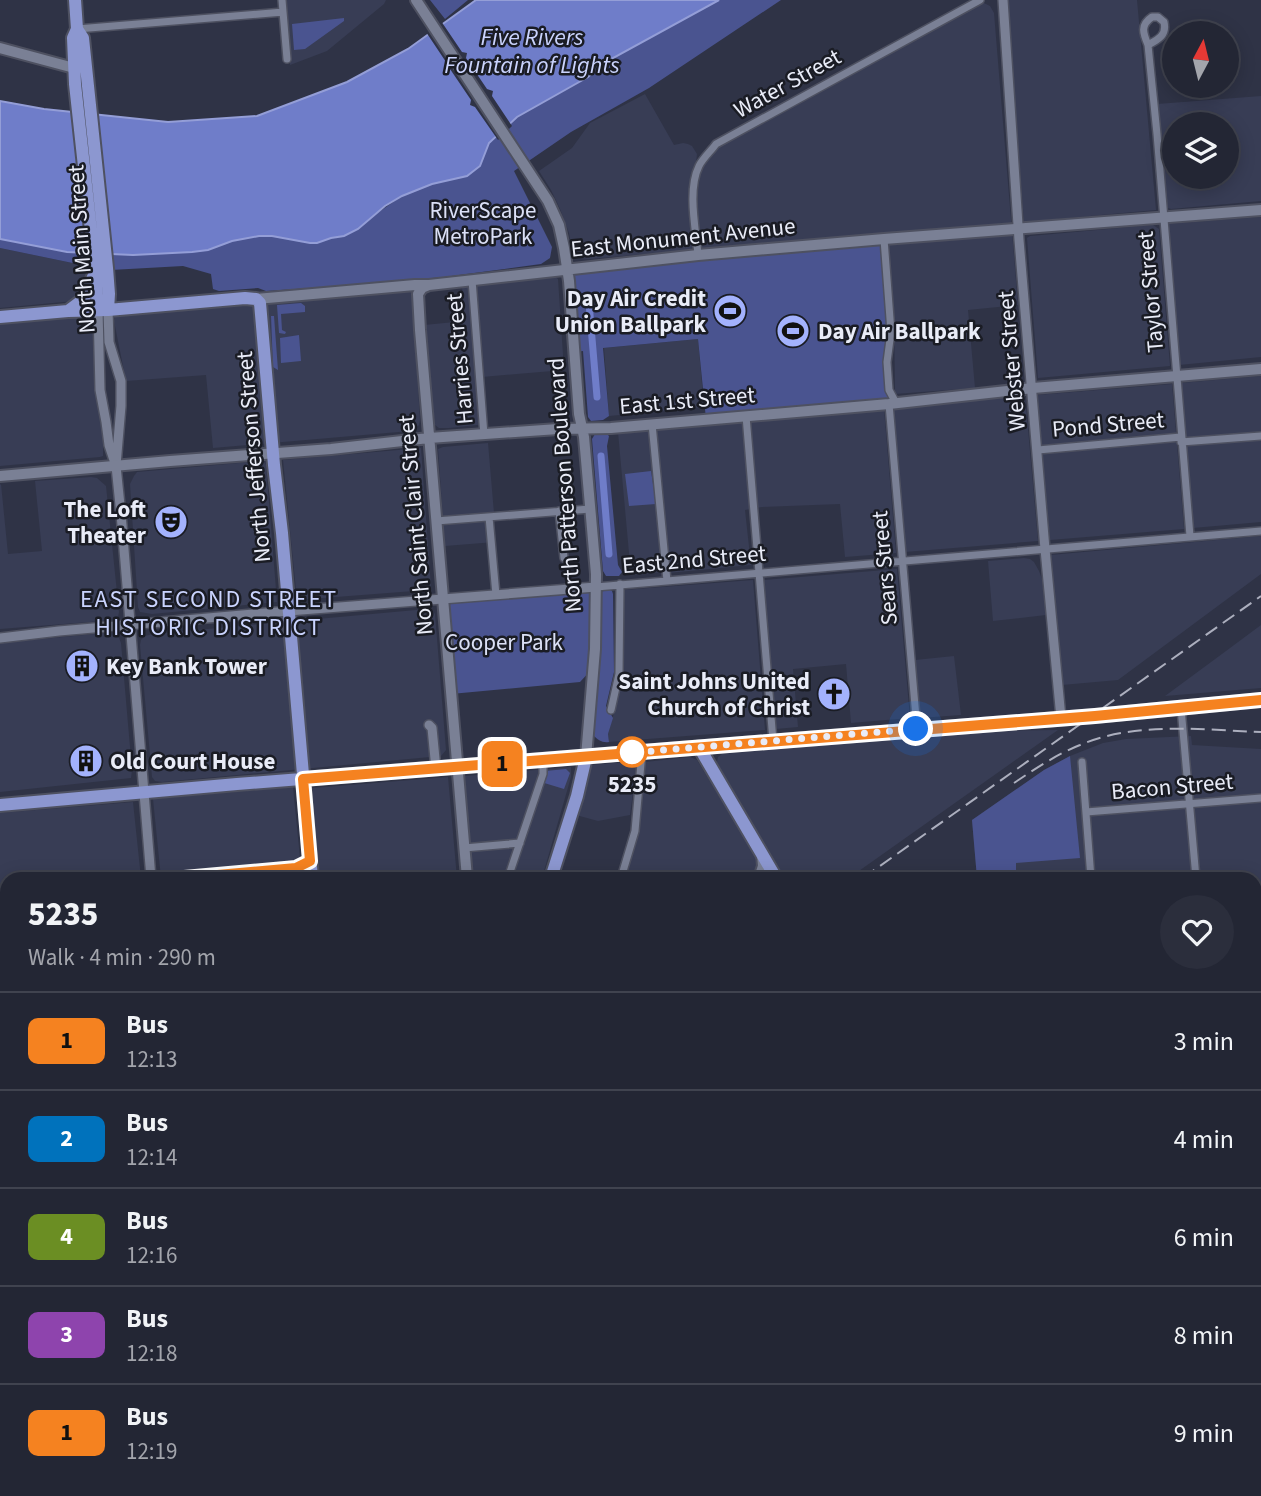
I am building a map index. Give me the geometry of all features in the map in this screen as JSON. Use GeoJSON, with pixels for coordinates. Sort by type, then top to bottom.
{"type":"FeatureCollection","features":[{"type":"Feature","properties":{"kind":"main road","name":"North Main Street"},"geometry":{"type":"LineString","coordinates":[[75,0],[77,29],[73,38],[80,68],[103,310]]}},
{"type":"Feature","properties":{"kind":"main road","name":"North Patterson Boulevard"},"geometry":{"type":"LineString","coordinates":[[416,0],[527,166],[557,220],[565,248],[596,587],[594,658],[586,757]]}},
{"type":"Feature","properties":{"kind":"main road"},"geometry":{"type":"LineString","coordinates":[[0,48],[80,68]]}},
{"type":"Feature","properties":{"kind":"main road","name":"East Monument Avenue"},"geometry":{"type":"LineString","coordinates":[[0,317],[429,285],[698,255],[1261,210]]}},
{"type":"Feature","properties":{"kind":"main road"},"geometry":{"type":"LineString","coordinates":[[68,311],[84,299],[99,268]]}},
{"type":"Feature","properties":{"kind":"main road","name":"North Saint Clair Street"},"geometry":{"type":"LineString","coordinates":[[429,285],[422,288],[418,296],[466,872]]}},
{"type":"Feature","properties":{"kind":"main road","name":"North Jefferson Street"},"geometry":{"type":"LineString","coordinates":[[256,299],[261,307],[311,872]]}},
{"type":"Feature","properties":{"kind":"main road","name":"East 1st Street"},"geometry":{"type":"LineString","coordinates":[[0,476],[429,438],[611,428],[1261,369]]}},
{"type":"Feature","properties":{"kind":"main road"},"geometry":{"type":"LineString","coordinates":[[0,805],[1261,700]]}},
{"type":"Feature","properties":{"kind":"main road"},"geometry":{"type":"LineString","coordinates":[[699,747],[772,872]]}},
{"type":"Feature","properties":{"kind":"main road"},"geometry":{"type":"LineString","coordinates":[[553,872],[577,796],[586,757]]}},
{"type":"Feature","properties":{"kind":"main road"},"geometry":{"type":"LineString","coordinates":[[761,872],[762,854]]}},
{"type":"Feature","properties":{"kind":"street"},"geometry":{"type":"LineString","coordinates":[[282,0],[287,60]]}},
{"type":"Feature","properties":{"kind":"street","name":"Water Street"},"geometry":{"type":"LineString","coordinates":[[698,255],[693,196],[695,180],[699,166],[716,144],[979,0]]}},
{"type":"Feature","properties":{"kind":"street","name":"Webster Street"},"geometry":{"type":"LineString","coordinates":[[1003,0],[1019,229],[1061,718]]}},
{"type":"Feature","properties":{"kind":"street"},"geometry":{"type":"LineString","coordinates":[[77,29],[283,12]]}},
{"type":"Feature","properties":{"kind":"street","name":"Taylor Street"},"geometry":{"type":"LineString","coordinates":[[1148,45],[1190,536]]}},
{"type":"Feature","properties":{"kind":"street","name":"Sears Street"},"geometry":{"type":"LineString","coordinates":[[884,239],[891,332],[887,362],[916,729]]}},
{"type":"Feature","properties":{"kind":"street","name":"Harries Street"},"geometry":{"type":"LineString","coordinates":[[471,280],[484,435]]}},
{"type":"Feature","properties":{"kind":"street","name":"North Main Street"},"geometry":{"type":"LineString","coordinates":[[103,310],[100,390],[108,445],[116,466]]}},
{"type":"Feature","properties":{"kind":"street","name":"North Main Street"},"geometry":{"type":"LineString","coordinates":[[103,310],[121,381],[116,466],[151,872]]}},
{"type":"Feature","properties":{"kind":"street"},"geometry":{"type":"LineString","coordinates":[[746,416],[773,741]]}},
{"type":"Feature","properties":{"kind":"street"},"geometry":{"type":"LineString","coordinates":[[652,424],[667,581]]}},
{"type":"Feature","properties":{"kind":"street","name":"Pond Street"},"geometry":{"type":"LineString","coordinates":[[1038,450],[1261,436]]}},
{"type":"Feature","properties":{"kind":"street"},"geometry":{"type":"LineString","coordinates":[[436,521],[590,509]]}},
{"type":"Feature","properties":{"kind":"street"},"geometry":{"type":"LineString","coordinates":[[559,512],[564,558]]}},
{"type":"Feature","properties":{"kind":"street"},"geometry":{"type":"LineString","coordinates":[[489,517],[496,595]]}},
{"type":"Feature","properties":{"kind":"street","name":"East 2nd Street"},"geometry":{"type":"LineString","coordinates":[[0,638],[288,611],[1261,531]]}},
{"type":"Feature","properties":{"kind":"street","name":"North Patterson Boulevard"},"geometry":{"type":"LineString","coordinates":[[611,710],[620,674],[620,584]]}},
{"type":"Feature","properties":{"kind":"street"},"geometry":{"type":"LineString","coordinates":[[1181,708],[1195,872]]}},
{"type":"Feature","properties":{"kind":"street"},"geometry":{"type":"LineString","coordinates":[[429,725],[432,728],[436,769]]}},
{"type":"Feature","properties":{"kind":"street"},"geometry":{"type":"LineString","coordinates":[[623,872],[635,831],[642,752]]}},
{"type":"Feature","properties":{"kind":"street"},"geometry":{"type":"LineString","coordinates":[[510,872],[542,774],[543,760]]}},
{"type":"Feature","properties":{"kind":"street"},"geometry":{"type":"LineString","coordinates":[[1082,762],[1091,872]]}},
{"type":"Feature","properties":{"kind":"street","name":"Bacon Street"},"geometry":{"type":"LineString","coordinates":[[1086,812],[1261,798]]}},
{"type":"Feature","properties":{"kind":"street"},"geometry":{"type":"LineString","coordinates":[[464,848],[520,843]]}},
{"type":"Feature","properties":{"kind":"shaded area"},"geometry":{"type":"Polygon","coordinates":[[[286,0],[386,0],[327,51],[290,65],[286,0]]]}},
{"type":"Feature","properties":{"kind":"shaded area"},"geometry":{"type":"Polygon","coordinates":[[[1007,0],[1137,0],[1156,210],[1024,222],[1007,0]]]}},
{"type":"Feature","properties":{"kind":"shaded area"},"geometry":{"type":"Polygon","coordinates":[[[984,3],[990,6],[994,13],[1018,305],[968,310],[975,388],[895,394],[894,310],[888,244],[910,231],[701,249],[696,198],[698,181],[702,167],[718,147],[984,3]]]}},
{"type":"Feature","properties":{"kind":"shaded area"},"geometry":{"type":"Polygon","coordinates":[[[645,94],[674,145],[688,144],[697,154],[690,187],[692,248],[580,258],[572,250],[560,209],[539,171],[572,148],[590,123],[645,94]]]}},
{"type":"Feature","properties":{"kind":"shaded area"},"geometry":{"type":"Polygon","coordinates":[[[1261,96],[1261,201],[1171,209],[1166,205],[1165,189],[1239,189],[1239,112],[1162,112],[1162,160],[1157,104],[1261,96]]]}},
{"type":"Feature","properties":{"kind":"shaded area"},"geometry":{"type":"Polygon","coordinates":[[[1261,217],[1261,357],[1179,365],[1168,224],[1261,217]]]}},
{"type":"Feature","properties":{"kind":"shaded area"},"geometry":{"type":"Polygon","coordinates":[[[1153,225],[1159,229],[1170,366],[1038,378],[1027,238],[1153,225]]]}},
{"type":"Feature","properties":{"kind":"shaded area"},"geometry":{"type":"Polygon","coordinates":[[[0,248],[87,266],[86,291],[74,301],[0,308],[0,248]]]}},
{"type":"Feature","properties":{"kind":"shaded area"},"geometry":{"type":"Polygon","coordinates":[[[555,277],[558,279],[564,370],[482,377],[486,424],[449,428],[435,425],[424,325],[465,321],[462,287],[555,277]]]}},
{"type":"Feature","properties":{"kind":"shaded area"},"geometry":{"type":"Polygon","coordinates":[[[412,291],[420,420],[419,425],[410,431],[213,448],[206,375],[126,381],[114,321],[120,314],[412,291]]]}},
{"type":"Feature","properties":{"kind":"shaded area"},"geometry":{"type":"Polygon","coordinates":[[[82,315],[93,320],[95,328],[95,386],[103,424],[103,456],[0,466],[0,322],[82,315]]]}},
{"type":"Feature","properties":{"kind":"shaded area"},"geometry":{"type":"Polygon","coordinates":[[[698,339],[704,407],[609,416],[604,348],[698,339]]]}},
{"type":"Feature","properties":{"kind":"shaded area"},"geometry":{"type":"Polygon","coordinates":[[[1261,376],[1261,522],[1193,528],[1181,383],[1261,376]]]}},
{"type":"Feature","properties":{"kind":"shaded area"},"geometry":{"type":"Polygon","coordinates":[[[1172,384],[1184,529],[1050,540],[1037,395],[1172,384]]]}},
{"type":"Feature","properties":{"kind":"shaded area"},"geometry":{"type":"Polygon","coordinates":[[[1025,395],[1038,541],[905,552],[893,407],[1025,395]]]}},
{"type":"Feature","properties":{"kind":"shaded area"},"geometry":{"type":"Polygon","coordinates":[[[884,409],[896,553],[845,557],[840,504],[762,507],[745,510],[751,565],[668,573],[657,429],[884,409]]]}},
{"type":"Feature","properties":{"kind":"shaded area"},"geometry":{"type":"Polygon","coordinates":[[[650,429],[662,572],[631,575],[618,432],[650,429]]]}},
{"type":"Feature","properties":{"kind":"shaded area"},"geometry":{"type":"Polygon","coordinates":[[[488,443],[495,542],[445,546],[438,449],[488,443]]]}},
{"type":"Feature","properties":{"kind":"shaded area"},"geometry":{"type":"Polygon","coordinates":[[[421,448],[431,587],[427,590],[297,600],[283,460],[421,448]]]}},
{"type":"Feature","properties":{"kind":"shaded area"},"geometry":{"type":"Polygon","coordinates":[[[261,461],[266,465],[277,602],[152,614],[140,612],[130,484],[137,472],[261,461]]]}},
{"type":"Feature","properties":{"kind":"shaded area"},"geometry":{"type":"Polygon","coordinates":[[[97,478],[106,486],[118,617],[115,620],[0,629],[0,485],[8,554],[42,551],[35,481],[97,478]]]}},
{"type":"Feature","properties":{"kind":"shaded area"},"geometry":{"type":"Polygon","coordinates":[[[1261,536],[1261,574],[1118,680],[1062,685],[1050,555],[1261,536]]]}},
{"type":"Feature","properties":{"kind":"shaded area"},"geometry":{"type":"Polygon","coordinates":[[[1024,558],[1034,562],[1039,571],[1046,615],[993,621],[988,561],[1024,558]]]}},
{"type":"Feature","properties":{"kind":"shaded area"},"geometry":{"type":"Polygon","coordinates":[[[897,569],[910,718],[851,723],[846,664],[793,669],[798,727],[776,729],[764,580],[897,569]]]}},
{"type":"Feature","properties":{"kind":"shaded area"},"geometry":{"type":"Polygon","coordinates":[[[753,580],[765,730],[609,742],[608,734],[623,681],[623,590],[753,580]]]}},
{"type":"Feature","properties":{"kind":"shaded area"},"geometry":{"type":"Polygon","coordinates":[[[427,609],[435,614],[446,750],[441,756],[162,782],[155,781],[152,777],[140,645],[145,636],[427,609]]]}},
{"type":"Feature","properties":{"kind":"shaded area"},"geometry":{"type":"Polygon","coordinates":[[[1261,625],[1261,688],[1165,696],[1226,651],[1261,625]]]}},
{"type":"Feature","properties":{"kind":"shaded area"},"geometry":{"type":"Polygon","coordinates":[[[114,633],[121,643],[131,778],[0,792],[0,643],[114,633]]]}},
{"type":"Feature","properties":{"kind":"shaded area"},"geometry":{"type":"Polygon","coordinates":[[[954,656],[961,715],[920,718],[915,660],[954,656]]]}},
{"type":"Feature","properties":{"kind":"shaded area"},"geometry":{"type":"Polygon","coordinates":[[[1058,730],[857,872],[780,872],[716,767],[718,757],[722,754],[988,731],[1058,730]]]}},
{"type":"Feature","properties":{"kind":"shaded area"},"geometry":{"type":"Polygon","coordinates":[[[1191,736],[1192,745],[1261,749],[1261,872],[976,872],[972,820],[1044,770],[1070,756],[1103,743],[1126,739],[1191,736]]]}},
{"type":"Feature","properties":{"kind":"shaded area"},"geometry":{"type":"Polygon","coordinates":[[[690,757],[697,760],[756,856],[755,872],[624,872],[645,762],[690,757]]]}},
{"type":"Feature","properties":{"kind":"shaded area"},"geometry":{"type":"Polygon","coordinates":[[[637,761],[630,815],[598,821],[576,815],[587,770],[591,765],[637,761]]]}},
{"type":"Feature","properties":{"kind":"shaded area"},"geometry":{"type":"Polygon","coordinates":[[[571,767],[571,777],[544,872],[473,872],[465,776],[571,767]]]}},
{"type":"Feature","properties":{"kind":"shaded area"},"geometry":{"type":"Polygon","coordinates":[[[448,777],[456,872],[319,872],[312,788],[448,777]]]}},
{"type":"Feature","properties":{"kind":"shaded area"},"geometry":{"type":"Polygon","coordinates":[[[293,787],[301,872],[160,872],[153,799],[293,787]]]}},
{"type":"Feature","properties":{"kind":"shaded area"},"geometry":{"type":"Polygon","coordinates":[[[133,802],[140,872],[0,872],[0,813],[133,802]]]}},
{"type":"Feature","properties":{"kind":"green space"},"geometry":{"type":"Polygon","coordinates":[[[430,0],[468,0],[445,19],[430,0]]]}},
{"type":"Feature","properties":{"kind":"green space","name":"RiverScape MetroPark"},"geometry":{"type":"Polygon","coordinates":[[[719,0],[781,0],[649,88],[571,132],[514,171],[552,247],[550,258],[541,264],[444,277],[266,291],[258,288],[219,291],[213,289],[211,274],[183,266],[111,270],[109,254],[192,252],[259,236],[317,243],[344,236],[402,196],[432,184],[467,176],[480,166],[489,143],[517,117],[588,77],[602,64],[719,0]]]}},
{"type":"Feature","properties":{"kind":"green space"},"geometry":{"type":"Polygon","coordinates":[[[344,18],[344,21],[305,49],[294,50],[292,24],[344,18]]]}},
{"type":"Feature","properties":{"kind":"green space"},"geometry":{"type":"Polygon","coordinates":[[[0,239],[84,253],[87,266],[0,248],[0,239]]]}},
{"type":"Feature","properties":{"kind":"green space","name":"Day Air Credit Union Ballpark"},"geometry":{"type":"Polygon","coordinates":[[[884,239],[891,332],[887,362],[889,404],[706,419],[698,339],[603,348],[609,416],[603,420],[591,421],[588,417],[583,351],[575,352],[567,269],[884,239]]]}},
{"type":"Feature","properties":{"kind":"green space"},"geometry":{"type":"Polygon","coordinates":[[[301,303],[305,306],[305,312],[281,314],[282,330],[286,332],[279,333],[277,305],[301,303]]]}},
{"type":"Feature","properties":{"kind":"green space"},"geometry":{"type":"Polygon","coordinates":[[[271,316],[274,316],[278,370],[273,367],[271,316]]]}},
{"type":"Feature","properties":{"kind":"green space"},"geometry":{"type":"Polygon","coordinates":[[[299,335],[301,361],[281,363],[280,338],[299,335]]]}},
{"type":"Feature","properties":{"kind":"green space"},"geometry":{"type":"Polygon","coordinates":[[[606,433],[609,436],[607,446],[618,565],[622,572],[619,576],[606,576],[603,571],[592,439],[595,434],[606,433]]]}},
{"type":"Feature","properties":{"kind":"green space"},"geometry":{"type":"Polygon","coordinates":[[[651,471],[656,504],[629,506],[625,474],[651,471]]]}},
{"type":"Feature","properties":{"kind":"green space","name":"Cooper Park"},"geometry":{"type":"Polygon","coordinates":[[[596,587],[593,668],[580,682],[451,694],[443,600],[596,587]]]}},
{"type":"Feature","properties":{"kind":"green space"},"geometry":{"type":"Polygon","coordinates":[[[609,589],[613,594],[614,672],[606,706],[613,718],[607,742],[600,741],[593,735],[601,592],[609,589]]]}},
{"type":"Feature","properties":{"kind":"green space"},"geometry":{"type":"Polygon","coordinates":[[[1070,756],[1080,858],[1016,863],[1016,872],[976,872],[972,820],[1044,770],[1070,756]]]}},
{"type":"Feature","properties":{"kind":"green space"},"geometry":{"type":"Polygon","coordinates":[[[566,769],[570,773],[564,789],[541,782],[545,771],[566,769]]]}},
{"type":"Feature","properties":{"kind":"water","name":"Five Rivers Fountain of Lights"},"geometry":{"type":"Polygon","coordinates":[[[476,0],[719,0],[602,64],[588,77],[517,117],[489,143],[480,166],[467,176],[432,184],[402,196],[385,206],[358,229],[344,236],[310,243],[259,236],[232,241],[208,250],[133,255],[67,252],[0,239],[0,101],[44,109],[168,122],[257,116],[347,82],[408,49],[476,0]]]}},
{"type":"Feature","properties":{"kind":"pier"},"geometry":{"type":"Polygon","coordinates":[[[441,21],[462,52],[467,53],[466,58],[487,89],[493,91],[492,96],[512,126],[498,140],[475,107],[470,105],[471,100],[450,69],[445,68],[446,62],[426,32],[441,21]]]}},
{"type":"Feature","properties":{"kind":"waterway"},"geometry":{"type":"LineString","coordinates":[[589,303],[597,397]]}},
{"type":"Feature","properties":{"kind":"waterway"},"geometry":{"type":"LineString","coordinates":[[601,456],[609,554]]}},
{"type":"Feature","properties":{"kind":"railway"},"geometry":{"type":"LineString","coordinates":[[871,872],[1261,596]]}},
{"type":"Feature","properties":{"kind":"railway"},"geometry":{"type":"LineString","coordinates":[[1014,783],[1046,762],[1101,737],[1169,729],[1261,732]]}},
{"type":"Feature","properties":{"kind":"bus line","name":"1"},"geometry":{"type":"LineString","coordinates":[[251,872],[296,868],[310,861],[303,779],[1095,716],[1261,700]]}},
{"type":"Feature","properties":{"kind":"place","name":"Day Air Credit Union Ballpark"},"geometry":{"type":"Point","coordinates":[730,311]}},
{"type":"Feature","properties":{"kind":"place","name":"Day Air Ballpark"},"geometry":{"type":"Point","coordinates":[793,331]}},
{"type":"Feature","properties":{"kind":"place","name":"The Loft Theater"},"geometry":{"type":"Point","coordinates":[171,522]}},
{"type":"Feature","properties":{"kind":"place","name":"Key Bank Tower"},"geometry":{"type":"Point","coordinates":[82,666]}},
{"type":"Feature","properties":{"kind":"place","name":"Saint Johns United Church of Christ"},"geometry":{"type":"Point","coordinates":[834,694]}},
{"type":"Feature","properties":{"kind":"place","name":"5235"},"geometry":{"type":"Point","coordinates":[632,752]}},
{"type":"Feature","properties":{"kind":"place","name":"Old Court House"},"geometry":{"type":"Point","coordinates":[86,761]}},
{"type":"Feature","properties":{"kind":"district","name":"EAST SECOND STREET HISTORIC DISTRICT"},"geometry":{"type":"Point","coordinates":[209,613]}},
{"type":"Feature","properties":{"kind":"route"},"geometry":{"type":"LineString","coordinates":[[632,752],[629,753],[916,729]]}}]}
